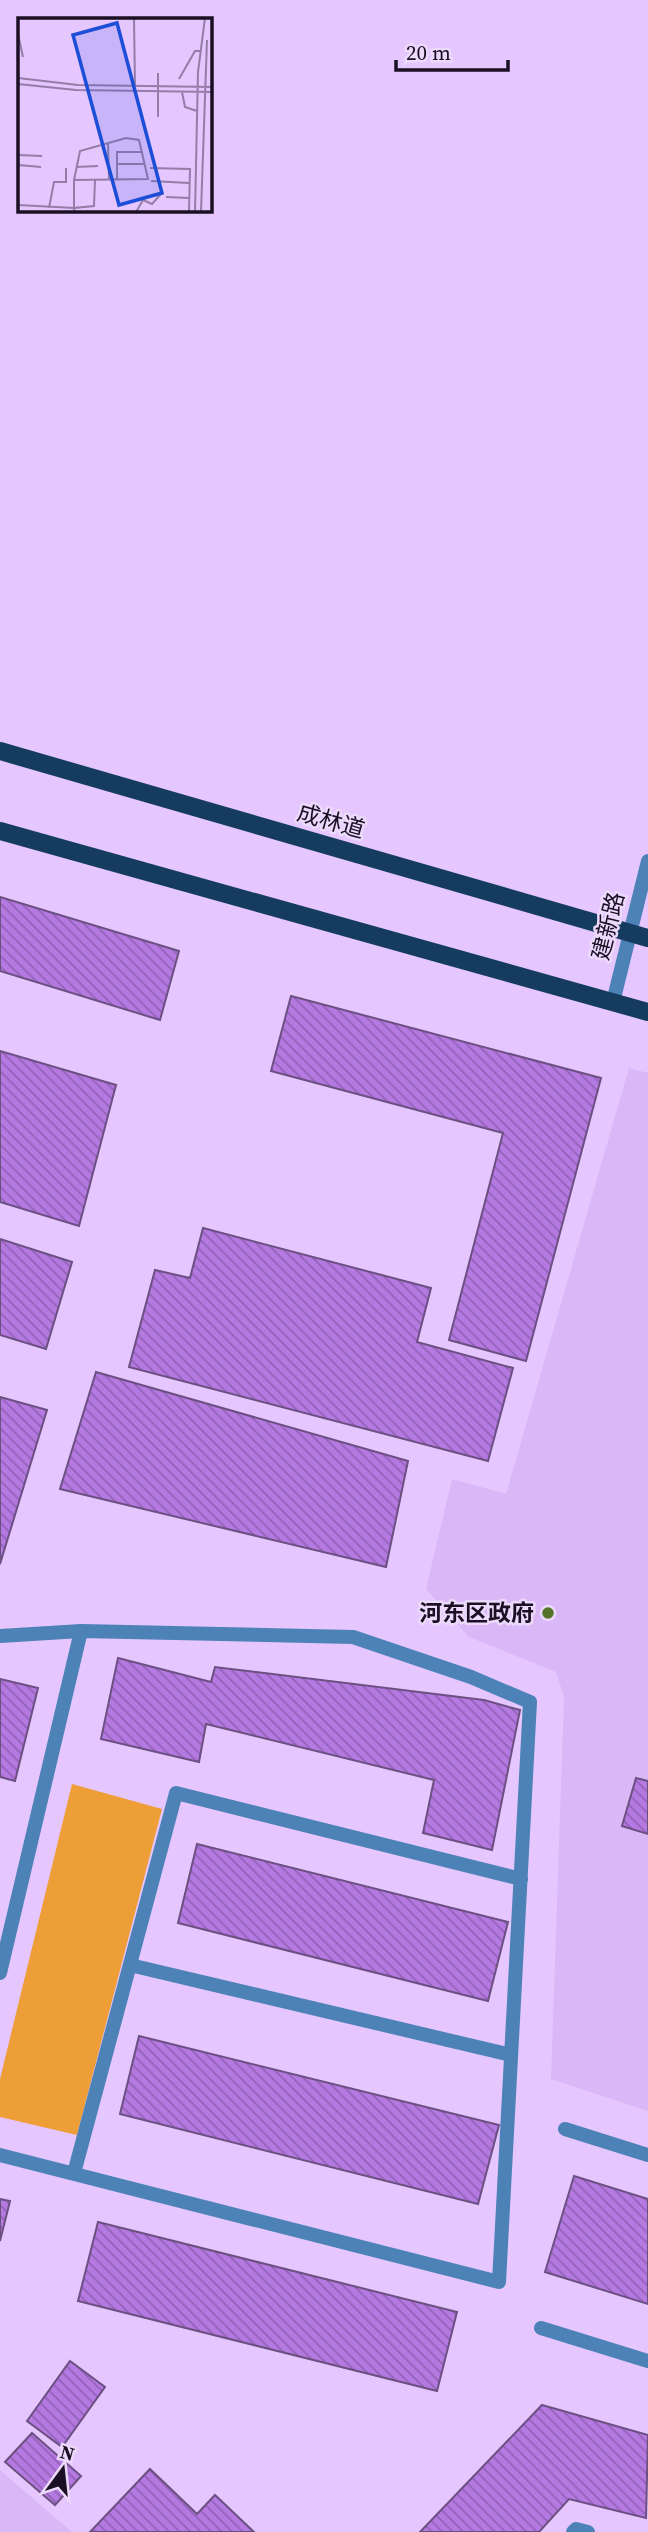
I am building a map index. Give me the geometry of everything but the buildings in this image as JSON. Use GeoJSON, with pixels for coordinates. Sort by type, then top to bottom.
{"type":"FeatureCollection","features":[{"type":"Feature","properties":{"kind":"main road","name":"成林道"},"geometry":{"type":"LineString","coordinates":[[0,751],[648,938]]}},
{"type":"Feature","properties":{"kind":"main road"},"geometry":{"type":"LineString","coordinates":[[0,831],[648,1012]]}},
{"type":"Feature","properties":{"kind":"street","name":"建新路"},"geometry":{"type":"LineString","coordinates":[[613,1002],[648,861]]}},
{"type":"Feature","properties":{"kind":"street"},"geometry":{"type":"LineString","coordinates":[[0,1636],[81,1631],[353,1637],[471,1677],[530,1702],[499,2282],[0,2155]]}},
{"type":"Feature","properties":{"kind":"street"},"geometry":{"type":"LineString","coordinates":[[0,1973],[81,1631]]}},
{"type":"Feature","properties":{"kind":"street"},"geometry":{"type":"LineString","coordinates":[[74,2173],[176,1793],[520,1879]]}},
{"type":"Feature","properties":{"kind":"street"},"geometry":{"type":"LineString","coordinates":[[130,1965],[511,2055]]}},
{"type":"Feature","properties":{"kind":"street"},"geometry":{"type":"LineString","coordinates":[[565,2129],[648,2155]]}},
{"type":"Feature","properties":{"kind":"street"},"geometry":{"type":"LineString","coordinates":[[541,2328],[648,2361]]}},
{"type":"Feature","properties":{"kind":"street"},"geometry":{"type":"LineString","coordinates":[[573,2532],[576,2529],[588,2532]]}},
{"type":"Feature","properties":{"kind":"shaded area","name":"河东区政府"},"geometry":{"type":"Polygon","coordinates":[[[629,1068],[648,1073],[648,2111],[551,2079],[564,1697],[556,1672],[469,1637],[426,1589],[452,1479],[506,1494],[629,1068]]]}},
{"type":"Feature","properties":{"kind":"shaded area"},"geometry":{"type":"Polygon","coordinates":[[[72,1784],[162,1809],[77,2135],[0,2117],[0,2079],[72,1784]]]}},
{"type":"Feature","properties":{"kind":"shaded area"},"geometry":{"type":"Polygon","coordinates":[[[0,2470],[72,2532],[0,2532],[0,2470]]]}},
{"type":"Feature","properties":{"kind":"place","name":"河东区政府"},"geometry":{"type":"Point","coordinates":[548,1613]}}]}
